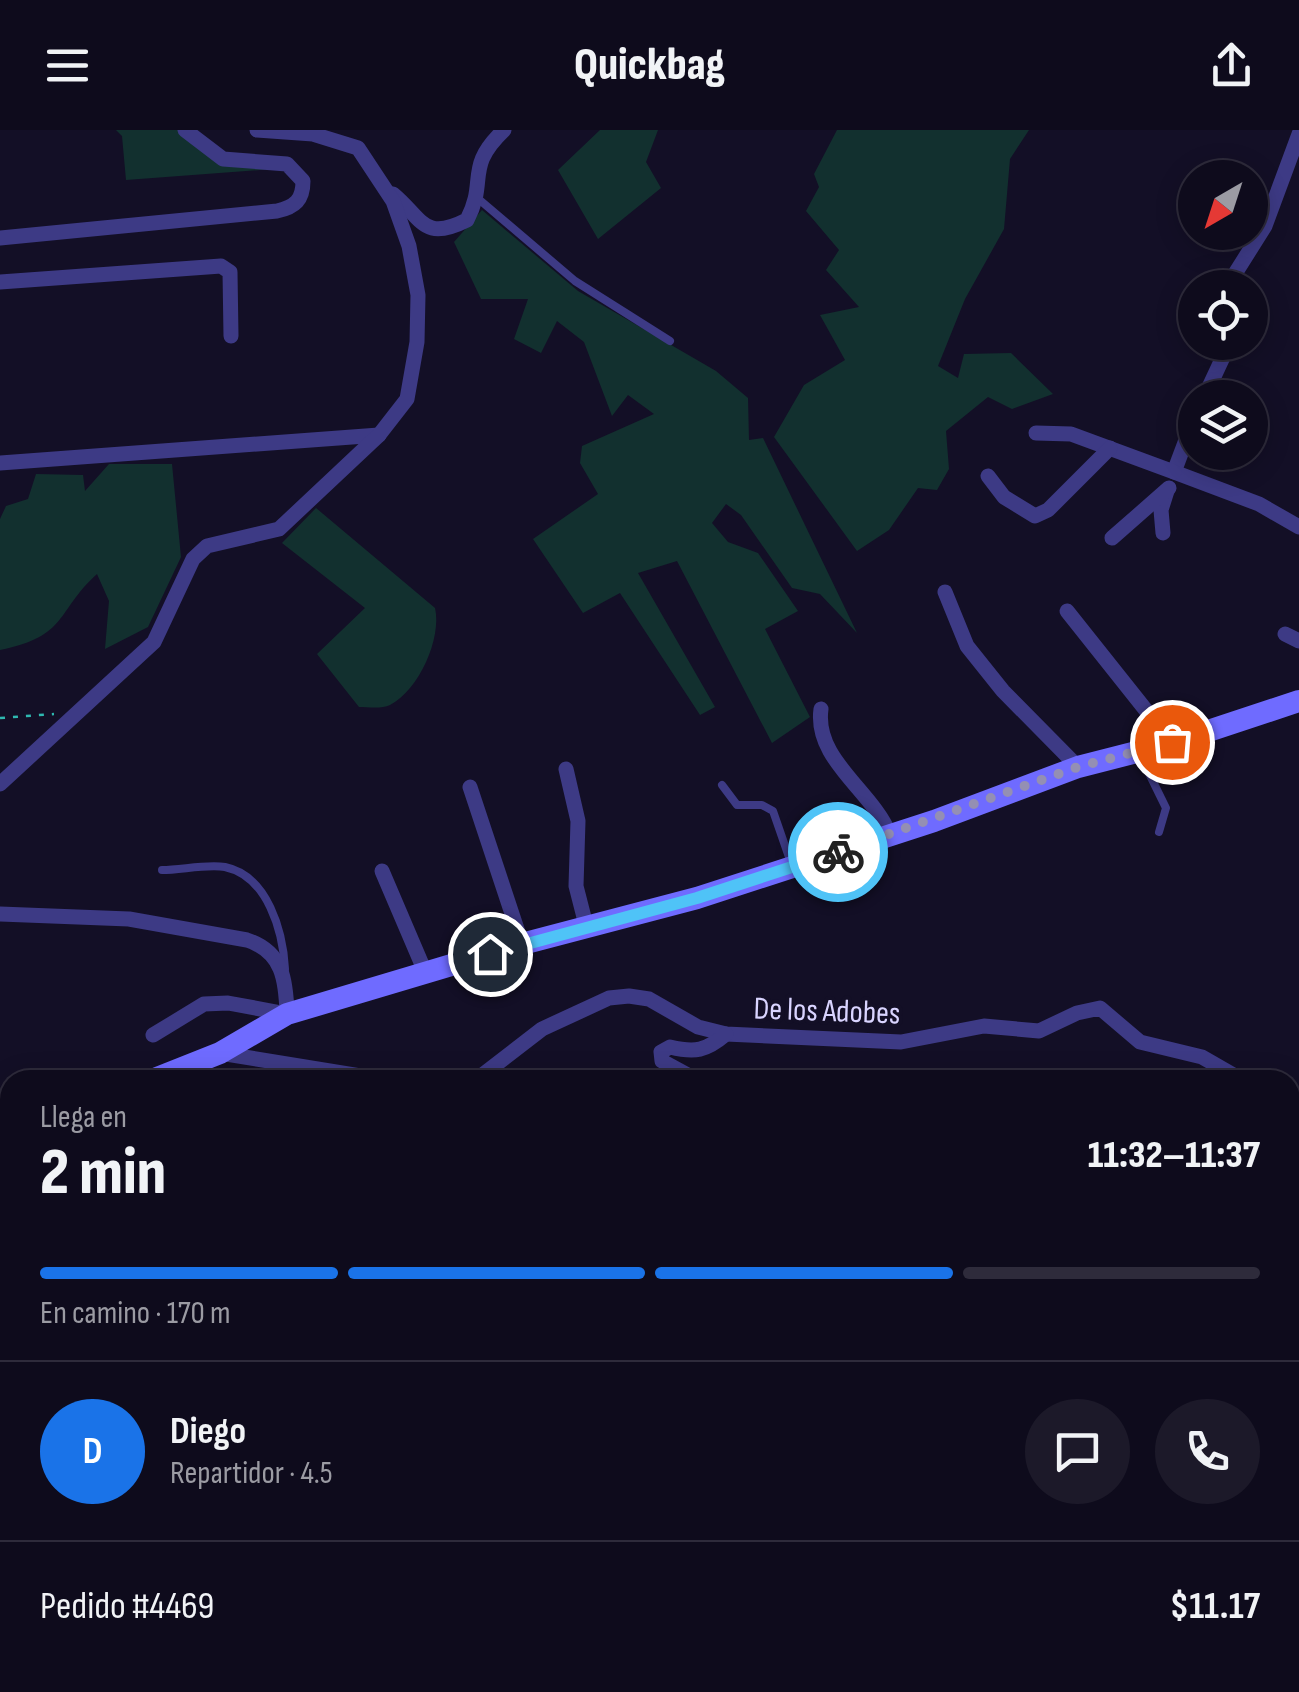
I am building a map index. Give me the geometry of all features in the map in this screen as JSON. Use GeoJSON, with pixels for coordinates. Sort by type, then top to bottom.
{"type":"FeatureCollection","features":[{"type":"Feature","properties":{"kind":"street"},"geometry":{"type":"LineString","coordinates":[[0,238],[277,211],[296,203],[303,194],[303,181],[288,164],[222,160],[184,130]]}},
{"type":"Feature","properties":{"kind":"street"},"geometry":{"type":"LineString","coordinates":[[263,131],[313,134],[358,148],[386,188],[421,224],[444,230],[467,220],[475,196],[476,167],[483,150],[504,130]]}},
{"type":"Feature","properties":{"kind":"street"},"geometry":{"type":"LineString","coordinates":[[1237,270],[1264,226],[1299,134]]}},
{"type":"Feature","properties":{"kind":"street"},"geometry":{"type":"LineString","coordinates":[[0,784],[154,642],[193,559],[207,546],[279,529],[379,435],[407,399],[417,342],[418,295],[409,246],[386,188]]}},
{"type":"Feature","properties":{"kind":"street"},"geometry":{"type":"LineString","coordinates":[[0,282],[222,266],[230,272],[231,336]]}},
{"type":"Feature","properties":{"kind":"street"},"geometry":{"type":"LineString","coordinates":[[1036,433],[1071,434],[1176,478],[1259,504],[1299,527]]}},
{"type":"Feature","properties":{"kind":"street"},"geometry":{"type":"LineString","coordinates":[[0,463],[379,435]]}},
{"type":"Feature","properties":{"kind":"street"},"geometry":{"type":"LineString","coordinates":[[988,476],[1004,496],[1036,516],[1048,510],[1110,448]]}},
{"type":"Feature","properties":{"kind":"street"},"geometry":{"type":"LineString","coordinates":[[1163,532],[1161,510],[1178,470]]}},
{"type":"Feature","properties":{"kind":"street"},"geometry":{"type":"LineString","coordinates":[[1112,538],[1176,478]]}},
{"type":"Feature","properties":{"kind":"street"},"geometry":{"type":"LineString","coordinates":[[945,592],[967,646],[1078,767]]}},
{"type":"Feature","properties":{"kind":"street"},"geometry":{"type":"LineString","coordinates":[[1067,611],[1172,742]]}},
{"type":"Feature","properties":{"kind":"street"},"geometry":{"type":"LineString","coordinates":[[177,1070],[220,1053],[287,1014],[792,867],[1078,767],[1172,742],[1299,700]]}},
{"type":"Feature","properties":{"kind":"street"},"geometry":{"type":"LineString","coordinates":[[821,709],[822,742],[880,811],[890,835]]}},
{"type":"Feature","properties":{"kind":"street"},"geometry":{"type":"LineString","coordinates":[[566,769],[578,821],[576,886],[587,929]]}},
{"type":"Feature","properties":{"kind":"street"},"geometry":{"type":"LineString","coordinates":[[470,788],[522,944]]}},
{"type":"Feature","properties":{"kind":"street"},"geometry":{"type":"LineString","coordinates":[[382,871],[426,974]]}},
{"type":"Feature","properties":{"kind":"street"},"geometry":{"type":"LineString","coordinates":[[0,914],[128,919],[265,946],[276,958],[286,984],[287,1014]]}},
{"type":"Feature","properties":{"kind":"street","name":"De los Adobes"},"geometry":{"type":"LineString","coordinates":[[489,1070],[542,1029],[609,998],[650,999],[698,1026],[726,1034],[901,1042],[984,1026],[1039,1031],[1077,1013],[1100,1008],[1140,1042],[1202,1057],[1225,1070]]}},
{"type":"Feature","properties":{"kind":"street"},"geometry":{"type":"LineString","coordinates":[[153,1035],[204,1004],[228,1003],[287,1014]]}},
{"type":"Feature","properties":{"kind":"street"},"geometry":{"type":"LineString","coordinates":[[674,1070],[661,1052],[670,1047],[694,1053],[709,1048],[726,1034]]}},
{"type":"Feature","properties":{"kind":"street"},"geometry":{"type":"LineString","coordinates":[[220,1053],[323,1070]]}},
{"type":"Feature","properties":{"kind":"lane"},"geometry":{"type":"LineString","coordinates":[[475,196],[575,281],[670,341]]}},
{"type":"Feature","properties":{"kind":"lane"},"geometry":{"type":"LineString","coordinates":[[1138,751],[1166,808],[1159,832]]}},
{"type":"Feature","properties":{"kind":"lane"},"geometry":{"type":"LineString","coordinates":[[722,785],[737,805],[762,804],[773,811],[792,867]]}},
{"type":"Feature","properties":{"kind":"lane"},"geometry":{"type":"LineString","coordinates":[[162,870],[222,866],[238,872],[260,890],[283,938],[286,984]]}},
{"type":"Feature","properties":{"kind":"path"},"geometry":{"type":"LineString","coordinates":[[0,718],[80,713]]}},
{"type":"Feature","properties":{"kind":"green space"},"geometry":{"type":"Polygon","coordinates":[[[116,130],[186,130],[217,155],[286,168],[126,180],[122,136],[116,130]]]}},
{"type":"Feature","properties":{"kind":"green space"},"geometry":{"type":"Polygon","coordinates":[[[600,130],[658,130],[646,162],[661,188],[598,239],[558,170],[600,130]]]}},
{"type":"Feature","properties":{"kind":"green space"},"geometry":{"type":"Polygon","coordinates":[[[837,130],[1029,130],[1010,159],[1004,229],[965,299],[938,366],[958,378],[964,354],[1011,353],[1053,394],[1012,409],[988,397],[946,431],[949,469],[937,490],[918,488],[889,530],[857,551],[774,437],[804,385],[845,360],[820,315],[859,307],[826,270],[839,250],[806,211],[819,187],[814,174],[837,130]]]}},
{"type":"Feature","properties":{"kind":"green space"},"geometry":{"type":"Polygon","coordinates":[[[482,210],[578,291],[716,371],[748,398],[749,440],[763,438],[857,633],[820,594],[792,588],[741,515],[726,504],[712,523],[728,542],[758,553],[798,611],[765,629],[810,717],[772,743],[677,561],[638,573],[715,707],[700,715],[620,593],[583,613],[533,539],[598,494],[580,463],[582,446],[654,414],[628,395],[612,416],[584,342],[557,321],[541,353],[514,339],[528,299],[481,299],[454,242],[482,210]]]}},
{"type":"Feature","properties":{"kind":"green space"},"geometry":{"type":"Polygon","coordinates":[[[109,464],[172,464],[181,557],[148,627],[105,649],[109,601],[97,574],[50,630],[0,650],[0,519],[6,506],[28,499],[36,474],[83,475],[85,491],[109,464]]]}},
{"type":"Feature","properties":{"kind":"green space"},"geometry":{"type":"Polygon","coordinates":[[[316,508],[435,608],[435,634],[426,662],[410,688],[387,706],[359,707],[317,654],[365,608],[282,543],[316,508]]]}},
{"type":"Feature","properties":{"kind":"way so far"},"geometry":{"type":"LineString","coordinates":[[838,852],[1078,767],[1172,742]]}},
{"type":"Feature","properties":{"kind":"route"},"geometry":{"type":"LineString","coordinates":[[490,954],[697,898],[838,852]]}}]}
